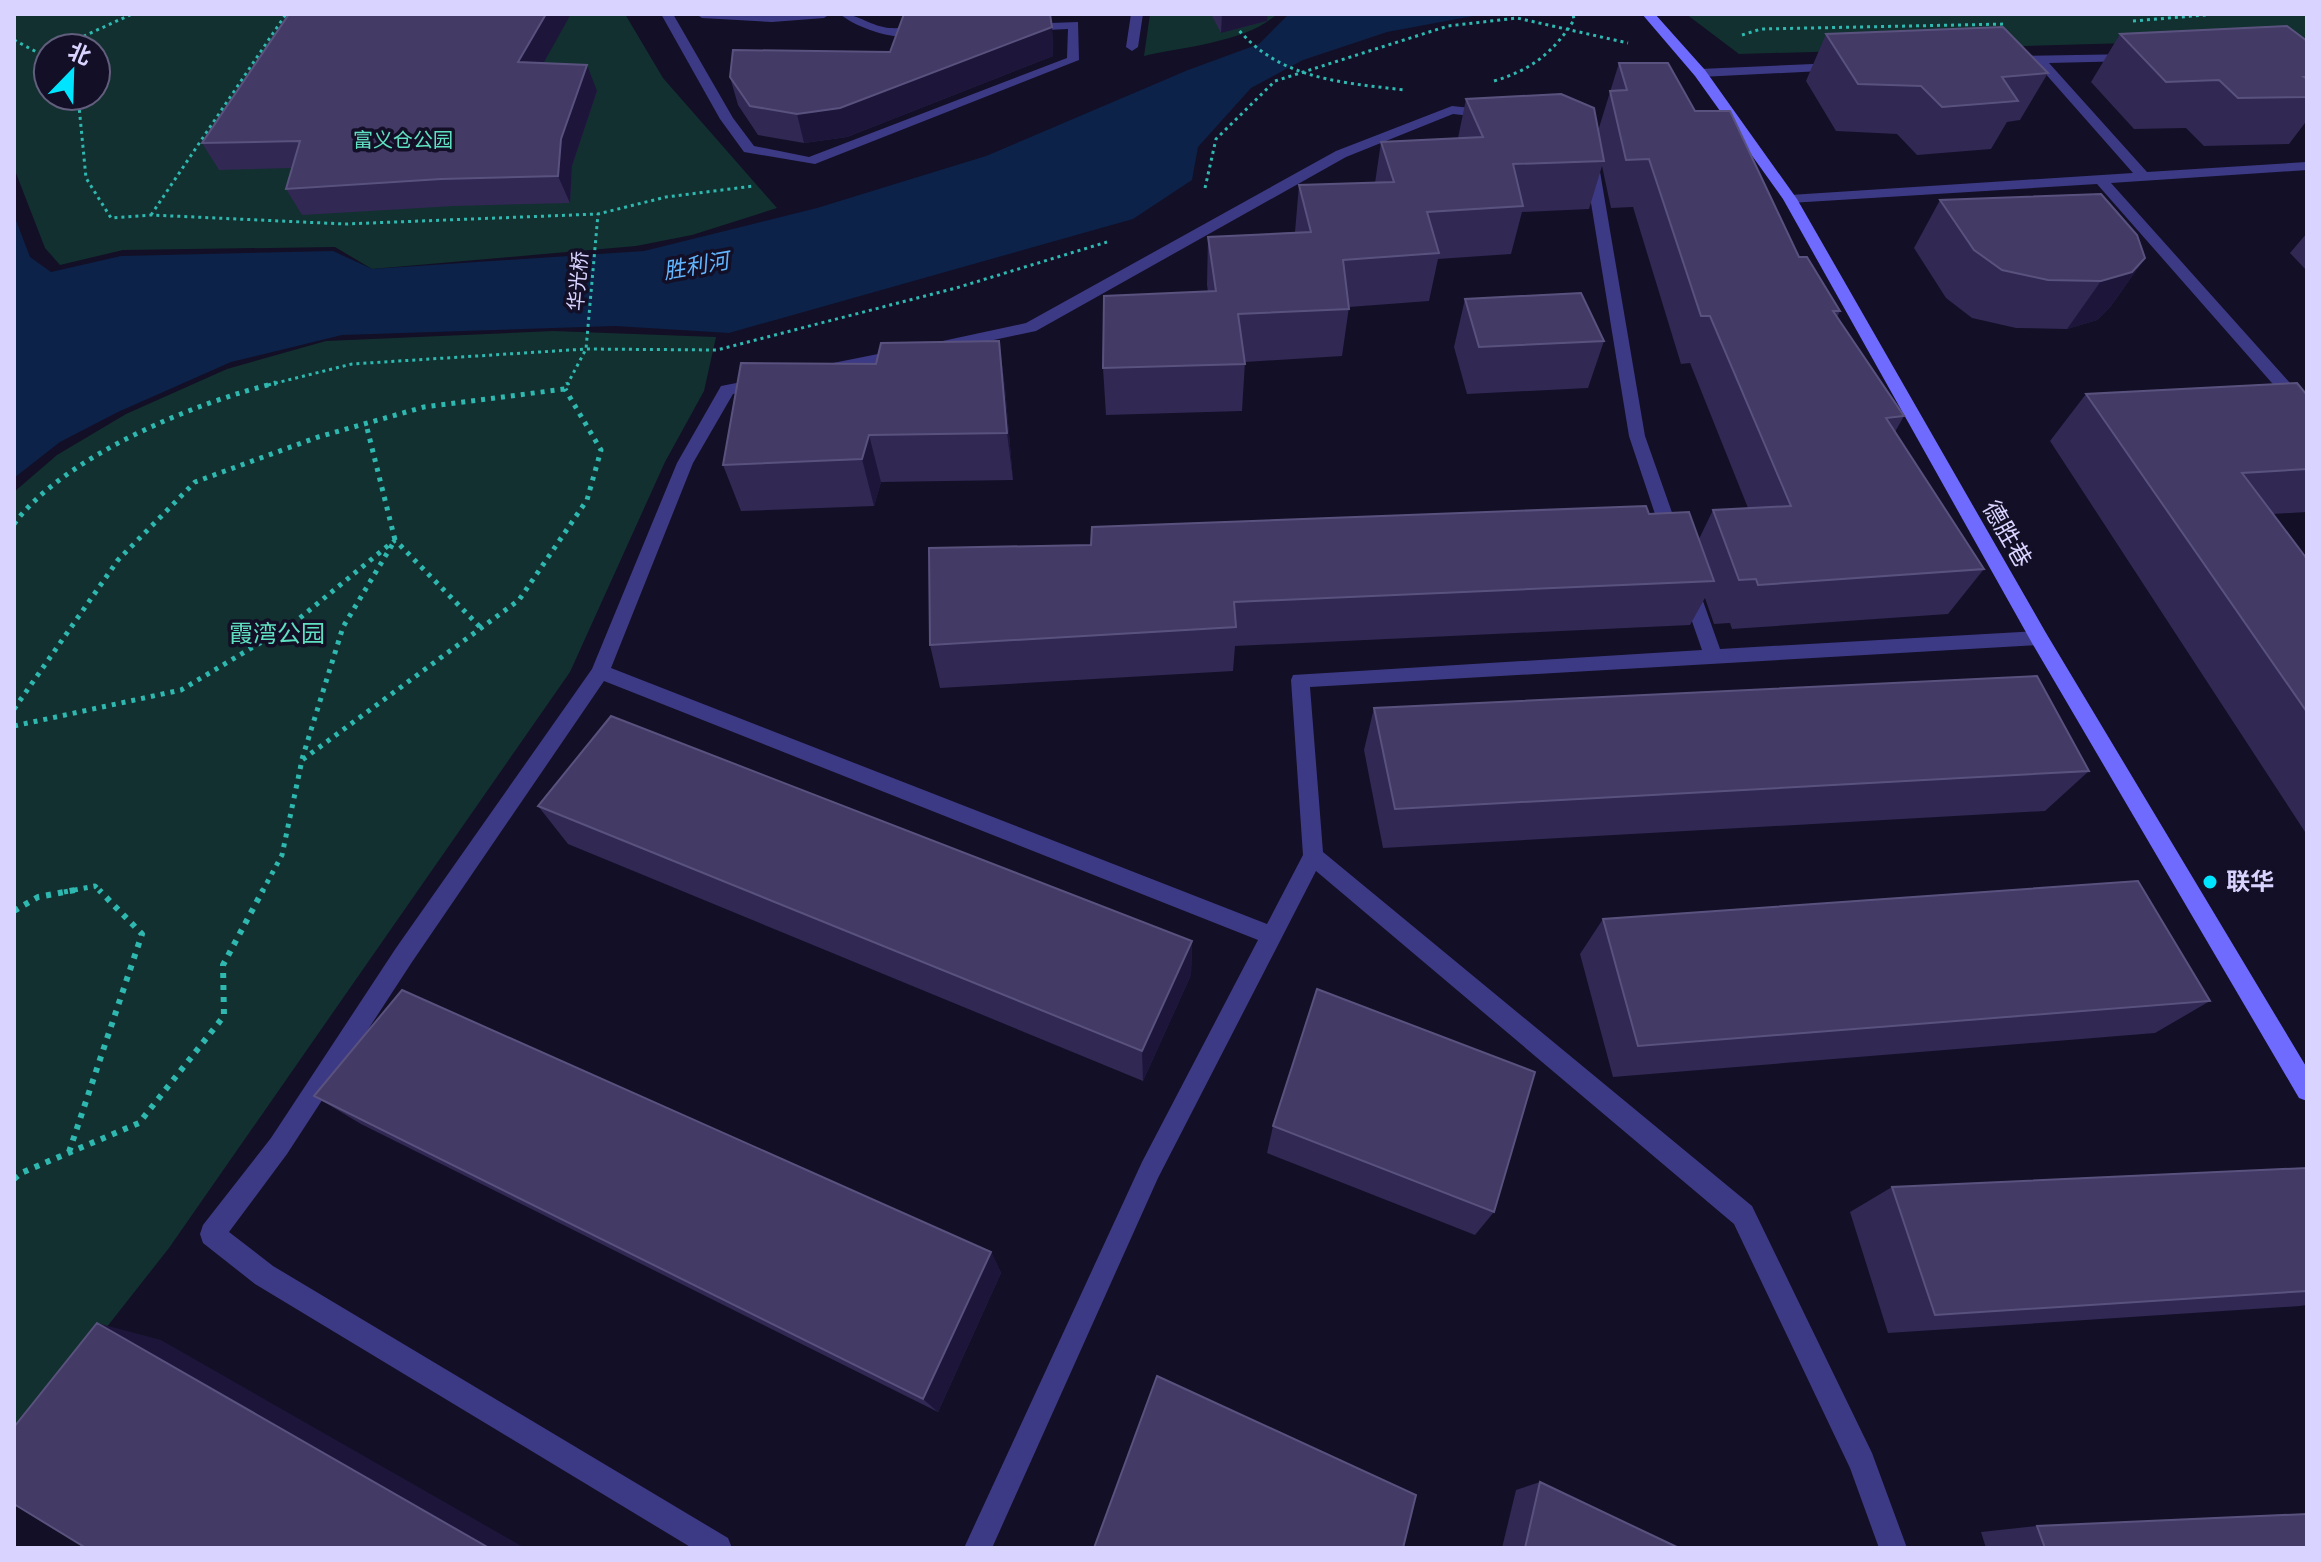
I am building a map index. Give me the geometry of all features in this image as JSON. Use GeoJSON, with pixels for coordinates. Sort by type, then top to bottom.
{"type":"FeatureCollection","features":[{"type":"Feature","properties":{"kind":"street","name":"德胜巷"},"geometry":{"type":"LineString","coordinates":[[1648,14],[1700,73],[1790,199],[2039,638],[2307,1090]]}},
{"type":"Feature","properties":{"kind":"lane"},"geometry":{"type":"LineString","coordinates":[[667,14],[727,119],[749,149],[810,161],[1073,60],[1074,25],[1010,28]]}},
{"type":"Feature","properties":{"kind":"lane"},"geometry":{"type":"LineString","coordinates":[[702,14],[772,18],[824,14]]}},
{"type":"Feature","properties":{"kind":"lane"},"geometry":{"type":"LineString","coordinates":[[846,14],[885,32],[931,31]]}},
{"type":"Feature","properties":{"kind":"lane"},"geometry":{"type":"LineString","coordinates":[[1132,47],[1137,14]]}},
{"type":"Feature","properties":{"kind":"lane"},"geometry":{"type":"LineString","coordinates":[[1996,60],[2149,57]]}},
{"type":"Feature","properties":{"kind":"lane"},"geometry":{"type":"LineString","coordinates":[[2039,59],[2145,178]]}},
{"type":"Feature","properties":{"kind":"lane"},"geometry":{"type":"LineString","coordinates":[[1700,73],[1857,66]]}},
{"type":"Feature","properties":{"kind":"lane"},"geometry":{"type":"LineString","coordinates":[[818,371],[1031,327],[1341,154],[1452,110],[1513,117]]}},
{"type":"Feature","properties":{"kind":"lane"},"geometry":{"type":"LineString","coordinates":[[1583,145],[1596,178],[1637,436],[1713,655]]}},
{"type":"Feature","properties":{"kind":"lane"},"geometry":{"type":"LineString","coordinates":[[1790,199],[2307,166]]}},
{"type":"Feature","properties":{"kind":"lane"},"geometry":{"type":"LineString","coordinates":[[2102,181],[2307,412]]}},
{"type":"Feature","properties":{"kind":"lane"},"geometry":{"type":"LineString","coordinates":[[718,1548],[264,1275],[212,1234],[279,1146],[404,955],[600,672],[685,463],[727,390],[772,381]]}},
{"type":"Feature","properties":{"kind":"lane"},"geometry":{"type":"LineString","coordinates":[[978,1548],[1150,1170],[1313,856],[1300,680],[2039,638]]}},
{"type":"Feature","properties":{"kind":"lane"},"geometry":{"type":"LineString","coordinates":[[600,672],[1272,936]]}},
{"type":"Feature","properties":{"kind":"lane"},"geometry":{"type":"LineString","coordinates":[[1313,856],[1743,1215],[1862,1463],[1893,1548]]}},
{"type":"Feature","properties":{"kind":"path"},"geometry":{"type":"LineString","coordinates":[[93,32],[132,14]]}},
{"type":"Feature","properties":{"kind":"path"},"geometry":{"type":"LineString","coordinates":[[80,112],[86,178],[111,218],[151,215],[286,14]]}},
{"type":"Feature","properties":{"kind":"path"},"geometry":{"type":"LineString","coordinates":[[1227,14],[1248,44],[1281,64],[1322,78]]}},
{"type":"Feature","properties":{"kind":"path"},"geometry":{"type":"LineString","coordinates":[[1573,14],[1574,20]]}},
{"type":"Feature","properties":{"kind":"path"},"geometry":{"type":"LineString","coordinates":[[2132,21],[2217,14]]}},
{"type":"Feature","properties":{"kind":"path"},"geometry":{"type":"LineString","coordinates":[[1195,197],[1205,188],[1216,139],[1275,81],[1448,26],[1517,18],[1680,53],[1761,29],[2008,24]]}},
{"type":"Feature","properties":{"kind":"path"},"geometry":{"type":"LineString","coordinates":[[14,40],[32,50]]}},
{"type":"Feature","properties":{"kind":"path","name":"华光桥"},"geometry":{"type":"LineString","coordinates":[[151,215],[345,224],[598,214],[586,349]]}},
{"type":"Feature","properties":{"kind":"path"},"geometry":{"type":"LineString","coordinates":[[14,524],[25,509],[101,451],[226,395],[352,364],[586,349],[717,350],[956,288],[1119,238]]}},
{"type":"Feature","properties":{"kind":"path"},"geometry":{"type":"LineString","coordinates":[[565,389],[586,349]]}},
{"type":"Feature","properties":{"kind":"path"},"geometry":{"type":"LineString","coordinates":[[14,709],[118,560],[195,482],[318,437],[424,407],[565,389]]}},
{"type":"Feature","properties":{"kind":"path"},"geometry":{"type":"LineString","coordinates":[[302,760],[519,600],[587,500],[601,450],[565,389]]}},
{"type":"Feature","properties":{"kind":"path"},"geometry":{"type":"LineString","coordinates":[[366,424],[395,540],[481,628]]}},
{"type":"Feature","properties":{"kind":"path"},"geometry":{"type":"LineString","coordinates":[[14,726],[181,690],[295,622],[395,540]]}},
{"type":"Feature","properties":{"kind":"path"},"geometry":{"type":"LineString","coordinates":[[14,1179],[139,1123],[224,1016],[223,965],[282,855],[302,760],[343,627],[395,540]]}},
{"type":"Feature","properties":{"kind":"path"},"geometry":{"type":"LineString","coordinates":[[14,911],[38,897],[95,886],[142,934],[69,1152]]}},
{"type":"Feature","properties":{"kind":"green space","name":"富义仓公园"},"geometry":{"type":"Polygon","coordinates":[[[14,14],[625,14],[663,78],[777,208],[692,235],[636,246],[372,269],[335,247],[123,250],[60,265],[45,248],[14,168],[14,14]]]}},
{"type":"Feature","properties":{"kind":"green space"},"geometry":{"type":"Polygon","coordinates":[[[1150,14],[1277,14],[1265,23],[1232,37],[1144,56],[1150,14]]]}},
{"type":"Feature","properties":{"kind":"green space"},"geometry":{"type":"Polygon","coordinates":[[[1686,14],[2307,14],[2307,38],[1739,54],[1686,14]]]}},
{"type":"Feature","properties":{"kind":"green space","name":"霞湾公园"},"geometry":{"type":"Polygon","coordinates":[[[553,331],[716,337],[704,391],[665,462],[570,672],[169,1248],[14,1445],[14,492],[57,455],[126,414],[227,369],[326,341],[553,331]]]}},
{"type":"Feature","properties":{"kind":"water","name":"胜利河"},"geometry":{"type":"Polygon","coordinates":[[[1289,14],[1484,14],[1387,32],[1303,60],[1251,88],[1198,147],[1192,180],[1133,219],[729,333],[615,326],[342,335],[231,362],[118,412],[60,442],[14,478],[14,215],[30,257],[51,272],[121,256],[333,251],[372,269],[644,251],[817,208],[986,156],[1188,70],[1259,44],[1289,14]]]}},
{"type":"Feature","properties":{"kind":"building"},"geometry":{"type":"Polygon","coordinates":[[[289,14],[546,14],[518,62],[587,65],[561,139],[558,176],[441,179],[286,189],[300,141],[202,143],[289,14]]]}},
{"type":"Feature","properties":{"kind":"building"},"geometry":{"type":"Polygon","coordinates":[[[904,14],[1050,14],[1052,27],[840,108],[797,114],[750,106],[730,77],[733,50],[890,52],[904,14]]]}},
{"type":"Feature","properties":{"kind":"building"},"geometry":{"type":"Polygon","coordinates":[[[2287,26],[2307,41],[2307,77],[2304,77],[2307,79],[2307,97],[2238,98],[2219,80],[2166,82],[2120,34],[2287,26]]]}},
{"type":"Feature","properties":{"kind":"building"},"geometry":{"type":"Polygon","coordinates":[[[2003,27],[2048,73],[2002,77],[2018,101],[1942,107],[1921,86],[1858,84],[1826,34],[2003,27]]]}},
{"type":"Feature","properties":{"kind":"building"},"geometry":{"type":"Polygon","coordinates":[[[1619,63],[1668,63],[1695,111],[1730,111],[1799,257],[1807,257],[1840,311],[1833,311],[1904,416],[1886,418],[1984,569],[1758,585],[1756,579],[1739,580],[1713,510],[1791,506],[1710,316],[1701,316],[1649,159],[1626,160],[1610,91],[1627,90],[1619,63]]]}},
{"type":"Feature","properties":{"kind":"building"},"geometry":{"type":"Polygon","coordinates":[[[1561,94],[1594,108],[1604,161],[1513,164],[1523,206],[1427,212],[1439,253],[1343,260],[1349,309],[1238,314],[1245,364],[1103,368],[1104,296],[1216,291],[1208,237],[1311,232],[1299,185],[1394,182],[1381,142],[1483,137],[1466,99],[1561,94]]]}},
{"type":"Feature","properties":{"kind":"building"},"geometry":{"type":"Polygon","coordinates":[[[2101,194],[2137,235],[2145,258],[2132,272],[2101,281],[2048,280],[2002,270],[1974,250],[1940,200],[2101,194]]]}},
{"type":"Feature","properties":{"kind":"building"},"geometry":{"type":"Polygon","coordinates":[[[1581,293],[1604,341],[1479,347],[1465,299],[1581,293]]]}},
{"type":"Feature","properties":{"kind":"building"},"geometry":{"type":"Polygon","coordinates":[[[999,341],[1007,433],[869,435],[862,459],[723,465],[741,363],[876,364],[881,343],[999,341]]]}},
{"type":"Feature","properties":{"kind":"building"},"geometry":{"type":"Polygon","coordinates":[[[2297,383],[2307,395],[2307,469],[2242,473],[2307,559],[2307,712],[2086,394],[2297,383]]]}},
{"type":"Feature","properties":{"kind":"building"},"geometry":{"type":"Polygon","coordinates":[[[1646,506],[1649,514],[1689,512],[1714,581],[1234,602],[1236,627],[930,645],[929,548],[1091,545],[1092,527],[1646,506]]]}},
{"type":"Feature","properties":{"kind":"building"},"geometry":{"type":"Polygon","coordinates":[[[2037,676],[2089,771],[1395,809],[1374,708],[2037,676]]]}},
{"type":"Feature","properties":{"kind":"building"},"geometry":{"type":"Polygon","coordinates":[[[611,716],[1192,941],[1142,1051],[538,806],[611,716]]]}},
{"type":"Feature","properties":{"kind":"building"},"geometry":{"type":"Polygon","coordinates":[[[2138,881],[2210,1001],[1638,1046],[1603,919],[2138,881]]]}},
{"type":"Feature","properties":{"kind":"building"},"geometry":{"type":"Polygon","coordinates":[[[1317,989],[1535,1072],[1494,1212],[1273,1126],[1317,989]]]}},
{"type":"Feature","properties":{"kind":"building"},"geometry":{"type":"Polygon","coordinates":[[[402,990],[991,1252],[923,1399],[314,1096],[402,990]]]}},
{"type":"Feature","properties":{"kind":"building"},"geometry":{"type":"Polygon","coordinates":[[[2307,1168],[2307,1291],[1935,1315],[1892,1187],[2307,1168]]]}},
{"type":"Feature","properties":{"kind":"building"},"geometry":{"type":"Polygon","coordinates":[[[97,1323],[489,1548],[86,1548],[14,1504],[14,1427],[97,1323]]]}},
{"type":"Feature","properties":{"kind":"building"},"geometry":{"type":"Polygon","coordinates":[[[1157,1376],[1416,1495],[1403,1548],[1094,1548],[1157,1376]]]}},
{"type":"Feature","properties":{"kind":"building"},"geometry":{"type":"Polygon","coordinates":[[[1540,1482],[1679,1548],[1525,1548],[1540,1482]]]}},
{"type":"Feature","properties":{"kind":"building"},"geometry":{"type":"Polygon","coordinates":[[[2307,1514],[2307,1548],[2045,1548],[2037,1526],[2307,1514]]]}},
{"type":"Feature","properties":{"kind":"place","name":"联华"},"geometry":{"type":"Point","coordinates":[2210,882]}}]}
